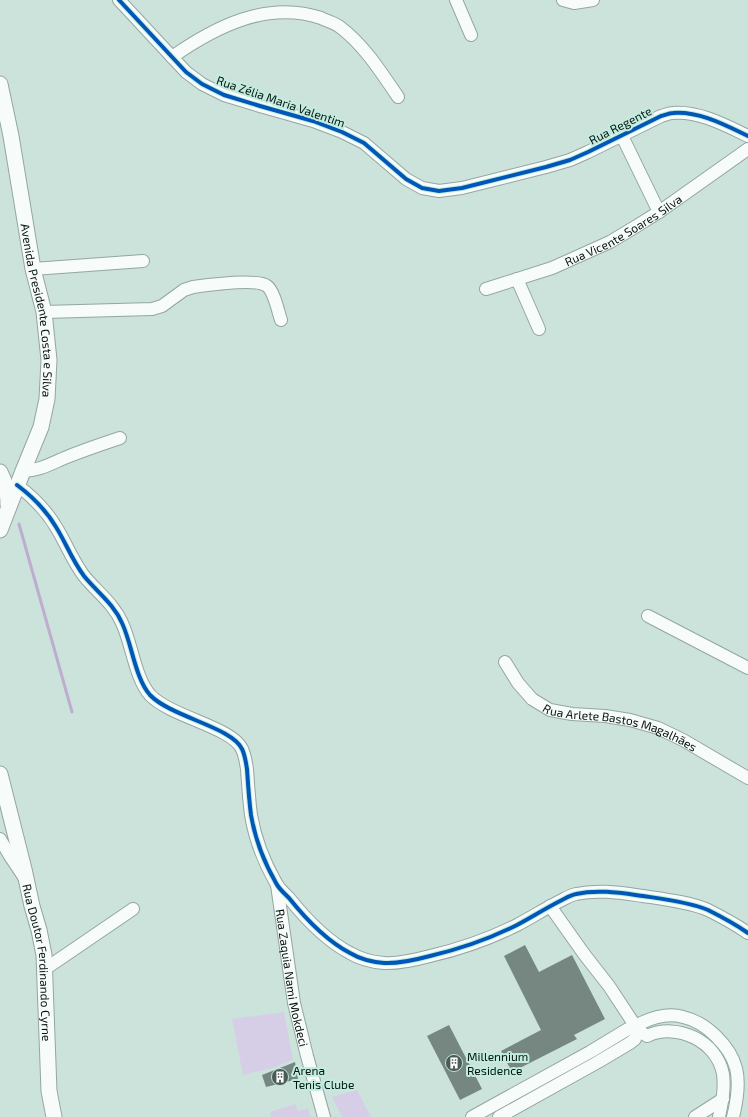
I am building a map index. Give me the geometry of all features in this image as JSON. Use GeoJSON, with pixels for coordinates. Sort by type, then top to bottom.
{"type":"FeatureCollection","features":[{"type":"Feature","properties":{"kind":"main road","name":"Avenida Presidente Costa e Silva"},"geometry":{"type":"LineString","coordinates":[[0,84],[11,136],[33,268],[44,312],[49,360],[47,399],[41,427],[0,530]]}},
{"type":"Feature","properties":{"kind":"main road"},"geometry":{"type":"LineString","coordinates":[[0,466],[23,471]]}},
{"type":"Feature","properties":{"kind":"main road"},"geometry":{"type":"LineString","coordinates":[[0,472],[8,493],[6,514]]}},
{"type":"Feature","properties":{"kind":"main road","name":"Rua Doutor Ferdinando Cyrne"},"geometry":{"type":"LineString","coordinates":[[0,774],[4,810],[26,880],[44,955],[50,1091],[54,1117]]}},
{"type":"Feature","properties":{"kind":"street","name":"Rua Zélia Maria Valentim"},"geometry":{"type":"LineString","coordinates":[[120,0],[186,72],[202,84],[224,95],[312,121],[342,132],[364,143],[406,179],[422,188],[439,191],[462,188],[570,160]]}},
{"type":"Feature","properties":{"kind":"street"},"geometry":{"type":"LineString","coordinates":[[456,0],[471,35]]}},
{"type":"Feature","properties":{"kind":"street"},"geometry":{"type":"LineString","coordinates":[[564,0],[574,3],[593,0]]}},
{"type":"Feature","properties":{"kind":"street"},"geometry":{"type":"LineString","coordinates":[[172,57],[205,35],[229,23],[258,13],[284,10],[312,14],[339,26],[359,44],[398,97]]}},
{"type":"Feature","properties":{"kind":"street","name":"Rua Regente"},"geometry":{"type":"LineString","coordinates":[[570,160],[622,136],[660,116],[673,113],[689,114],[714,120],[748,136]]}},
{"type":"Feature","properties":{"kind":"street"},"geometry":{"type":"LineString","coordinates":[[622,136],[659,212]]}},
{"type":"Feature","properties":{"kind":"street","name":"Rua Vicente Soares Silva"},"geometry":{"type":"LineString","coordinates":[[486,289],[552,268],[610,242],[659,212],[748,149]]}},
{"type":"Feature","properties":{"kind":"street"},"geometry":{"type":"LineString","coordinates":[[33,268],[143,262]]}},
{"type":"Feature","properties":{"kind":"street"},"geometry":{"type":"LineString","coordinates":[[517,280],[539,329]]}},
{"type":"Feature","properties":{"kind":"street"},"geometry":{"type":"LineString","coordinates":[[44,312],[152,309],[162,306],[184,290],[193,287],[250,282],[261,283],[270,289],[281,320]]}},
{"type":"Feature","properties":{"kind":"street"},"geometry":{"type":"LineString","coordinates":[[23,471],[40,469],[65,457],[120,438]]}},
{"type":"Feature","properties":{"kind":"street"},"geometry":{"type":"LineString","coordinates":[[17,486],[28,494],[48,515],[72,559],[84,576],[118,615],[124,626],[128,644],[142,683],[150,695],[164,706],[230,736],[238,742],[246,761],[253,825],[264,858],[276,885],[307,919],[348,953],[365,960],[386,963],[414,960],[454,950],[488,938],[517,925],[550,906],[576,894],[600,892],[668,900],[705,909],[731,921],[748,933]]}},
{"type":"Feature","properties":{"kind":"street"},"geometry":{"type":"LineString","coordinates":[[648,616],[748,668]]}},
{"type":"Feature","properties":{"kind":"street","name":"Rua Arlete Bastos Magalhães"},"geometry":{"type":"LineString","coordinates":[[505,662],[518,683],[532,699],[550,710],[572,714],[605,716],[630,720],[658,728],[683,740],[748,778]]}},
{"type":"Feature","properties":{"kind":"street"},"geometry":{"type":"LineString","coordinates":[[0,839],[26,880]]}},
{"type":"Feature","properties":{"kind":"street","name":"Rua Zaquia Nami Mokdeci"},"geometry":{"type":"LineString","coordinates":[[276,885],[294,1003],[324,1117]]}},
{"type":"Feature","properties":{"kind":"street"},"geometry":{"type":"LineString","coordinates":[[550,906],[609,986],[638,1030]]}},
{"type":"Feature","properties":{"kind":"street"},"geometry":{"type":"LineString","coordinates":[[45,969],[133,909]]}},
{"type":"Feature","properties":{"kind":"street"},"geometry":{"type":"LineString","coordinates":[[499,1117],[636,1039],[641,1022],[657,1017],[675,1015],[695,1021],[709,1030],[723,1044],[732,1057],[736,1069],[737,1094],[734,1117]]}},
{"type":"Feature","properties":{"kind":"street"},"geometry":{"type":"LineString","coordinates":[[472,1117],[590,1052],[628,1029],[638,1030],[648,1036],[655,1032],[669,1030],[689,1035],[700,1040],[712,1052],[719,1062],[722,1073],[724,1087],[720,1117]]}},
{"type":"Feature","properties":{"kind":"street"},"geometry":{"type":"LineString","coordinates":[[695,1117],[723,1099]]}},
{"type":"Feature","properties":{"kind":"shaded area"},"geometry":{"type":"Polygon","coordinates":[[[284,1012],[293,1060],[272,1068],[243,1075],[232,1019],[284,1012]]]}},
{"type":"Feature","properties":{"kind":"shaded area"},"geometry":{"type":"Polygon","coordinates":[[[357,1090],[371,1117],[342,1117],[332,1097],[357,1090]]]}},
{"type":"Feature","properties":{"kind":"shaded area"},"geometry":{"type":"Polygon","coordinates":[[[295,1104],[298,1111],[308,1108],[310,1117],[271,1117],[270,1112],[295,1104]]]}},
{"type":"Feature","properties":{"kind":"building"},"geometry":{"type":"Polygon","coordinates":[[[525,945],[539,972],[572,955],[605,1019],[574,1035],[577,1039],[512,1072],[501,1051],[541,1030],[504,956],[525,945]]]}},
{"type":"Feature","properties":{"kind":"building","name":"Millennium Residence"},"geometry":{"type":"Polygon","coordinates":[[[449,1025],[482,1089],[460,1100],[427,1036],[449,1025]]]}},
{"type":"Feature","properties":{"kind":"building","name":"Arena Tenis Clube"},"geometry":{"type":"Polygon","coordinates":[[[295,1062],[298,1079],[266,1087],[262,1075],[295,1062]]]}},
{"type":"Feature","properties":{"kind":"waterway"},"geometry":{"type":"LineString","coordinates":[[19,524],[72,712]]}},
{"type":"Feature","properties":{"kind":"cycle path"},"geometry":{"type":"LineString","coordinates":[[119,0],[186,72],[202,84],[224,95],[313,121],[342,132],[364,143],[406,179],[422,188],[439,191],[462,188],[570,160],[661,116],[672,113],[702,116],[748,136]]}},
{"type":"Feature","properties":{"kind":"cycle path"},"geometry":{"type":"LineString","coordinates":[[17,485],[34,499],[48,515],[84,576],[119,616],[137,670],[145,688],[150,695],[172,710],[226,734],[236,741],[242,749],[245,756],[247,769],[251,815],[260,850],[264,859],[280,889],[309,921],[341,948],[358,957],[375,962],[390,963],[413,960],[452,950],[485,939],[517,925],[570,896],[593,892],[626,894],[693,905],[708,910],[748,933]]}},
{"type":"Feature","properties":{"kind":"place","name":"Millennium Residence"},"geometry":{"type":"Point","coordinates":[454,1063]}},
{"type":"Feature","properties":{"kind":"place","name":"Arena Tenis Clube"},"geometry":{"type":"Point","coordinates":[280,1077]}}]}
